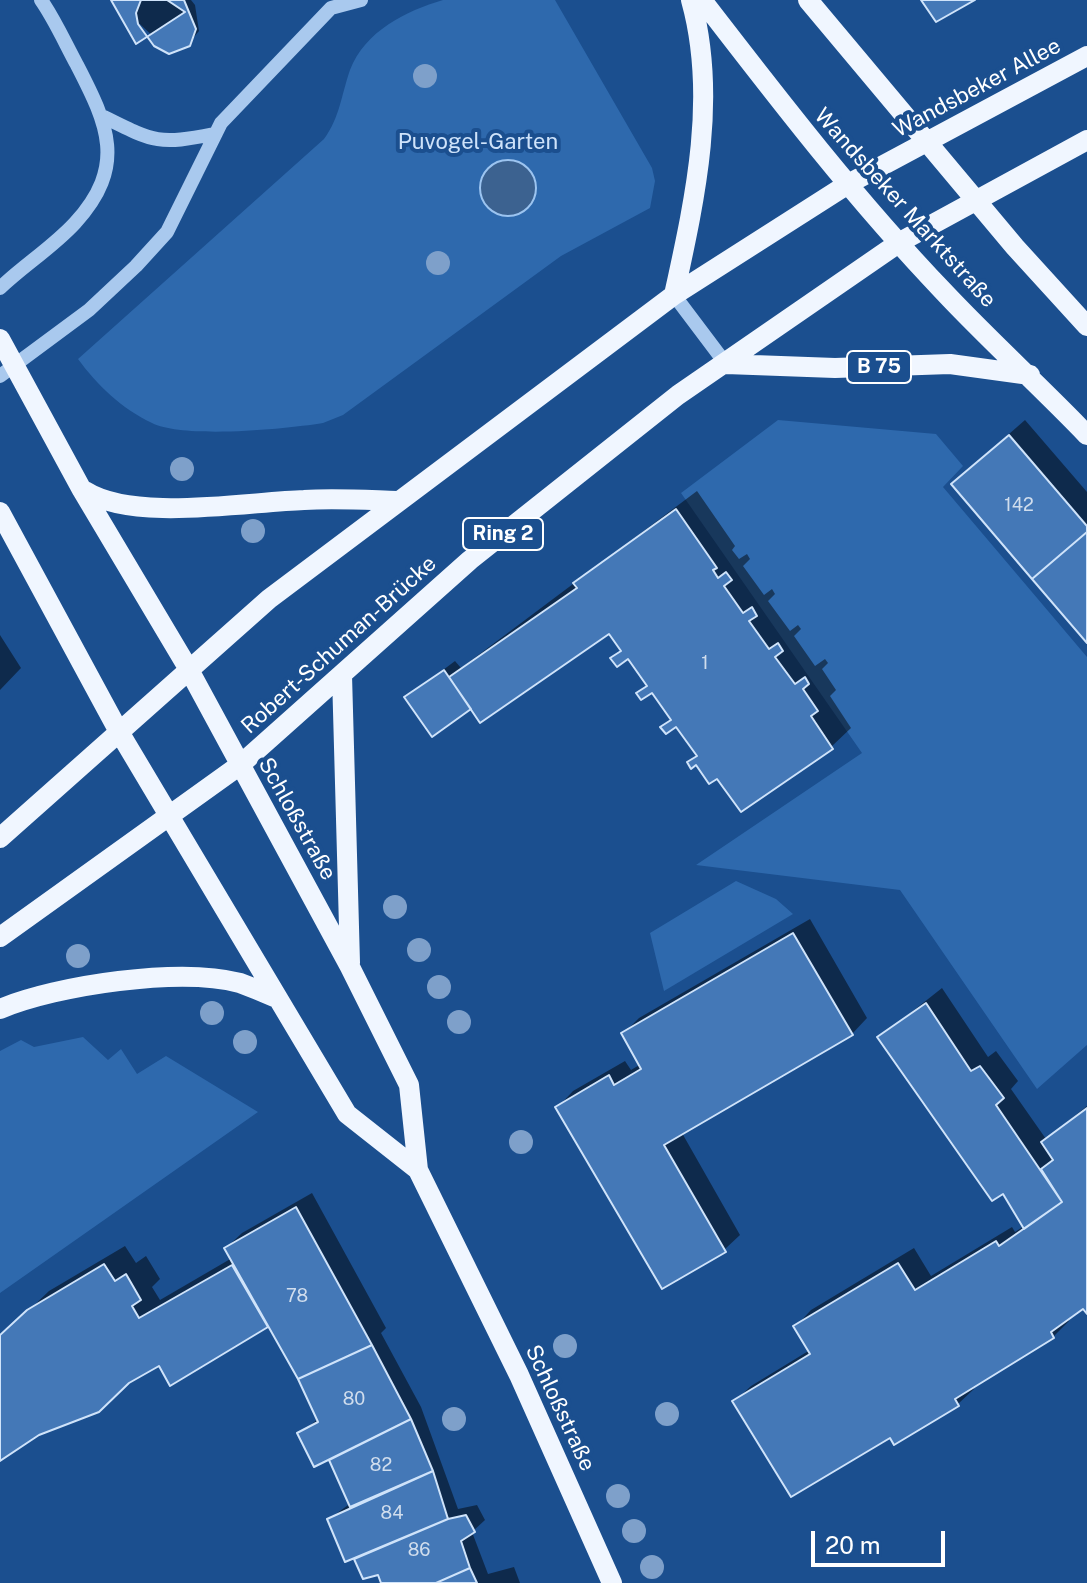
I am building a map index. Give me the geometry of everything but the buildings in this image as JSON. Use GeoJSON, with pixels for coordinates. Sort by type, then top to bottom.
{"type":"FeatureCollection","features":[{"type":"Feature","properties":{"kind":"main road"},"geometry":{"type":"LineString","coordinates":[[674,295],[694,203],[703,127],[699,39],[691,0]]}},
{"type":"Feature","properties":{"kind":"main road","name":"Wandsbeker Marktstraße"},"geometry":{"type":"LineString","coordinates":[[702,0],[802,132],[848,184],[944,292],[1087,435]]}},
{"type":"Feature","properties":{"kind":"main road"},"geometry":{"type":"LineString","coordinates":[[808,0],[977,202],[1087,326]]}},
{"type":"Feature","properties":{"kind":"main road","name":"Wandsbeker Allee"},"geometry":{"type":"LineString","coordinates":[[848,184],[1087,56]]}},
{"type":"Feature","properties":{"kind":"main road","name":"Ring 2"},"geometry":{"type":"LineString","coordinates":[[900,242],[1087,140]]}},
{"type":"Feature","properties":{"kind":"main road"},"geometry":{"type":"LineString","coordinates":[[0,838],[269,599],[674,295],[848,184]]}},
{"type":"Feature","properties":{"kind":"main road","name":"Robert-Schuman-Brücke"},"geometry":{"type":"LineString","coordinates":[[0,937],[240,765],[470,560],[671,401],[900,242]]}},
{"type":"Feature","properties":{"kind":"main road","name":"Schloßstraße"},"geometry":{"type":"LineString","coordinates":[[0,339],[7,371],[188,668],[350,967],[409,1085],[418,1170],[519,1375],[612,1583]]}},
{"type":"Feature","properties":{"kind":"main road","name":"B 75"},"geometry":{"type":"LineString","coordinates":[[726,364],[835,368],[950,364],[1030,375]]}},
{"type":"Feature","properties":{"kind":"main road"},"geometry":{"type":"LineString","coordinates":[[82,490],[119,506],[152,508],[309,499],[397,501]]}},
{"type":"Feature","properties":{"kind":"main road","name":"Schloßstraße"},"geometry":{"type":"LineString","coordinates":[[0,512],[118,730],[274,997],[347,1114],[418,1170]]}},
{"type":"Feature","properties":{"kind":"main road"},"geometry":{"type":"LineString","coordinates":[[342,675],[350,967]]}},
{"type":"Feature","properties":{"kind":"main road"},"geometry":{"type":"LineString","coordinates":[[0,1009],[71,988],[170,979],[239,983],[274,997]]}},
{"type":"Feature","properties":{"kind":"lane"},"geometry":{"type":"LineString","coordinates":[[0,288],[73,225],[89,206],[100,186],[109,142],[104,117],[41,0]]}},
{"type":"Feature","properties":{"kind":"lane"},"geometry":{"type":"LineString","coordinates":[[7,371],[89,310],[167,232],[214,134],[332,4],[361,0]]}},
{"type":"Feature","properties":{"kind":"lane"},"geometry":{"type":"LineString","coordinates":[[104,117],[150,140],[179,141],[214,134]]}},
{"type":"Feature","properties":{"kind":"lane"},"geometry":{"type":"LineString","coordinates":[[674,295],[726,364]]}},
{"type":"Feature","properties":{"kind":"green space","name":"Puvogel-Garten"},"geometry":{"type":"Polygon","coordinates":[[[443,0],[555,0],[652,168],[655,181],[650,208],[561,256],[343,415],[323,423],[261,430],[187,431],[152,423],[120,403],[78,359],[324,139],[337,114],[350,70],[357,56],[376,34],[401,17],[443,0]]]}},
{"type":"Feature","properties":{"kind":"green space"},"geometry":{"type":"Polygon","coordinates":[[[778,420],[936,434],[963,466],[943,487],[1087,657],[1087,1045],[1037,1089],[900,890],[696,865],[862,753],[681,493],[778,420]]]}},
{"type":"Feature","properties":{"kind":"green space"},"geometry":{"type":"Polygon","coordinates":[[[736,881],[776,899],[793,914],[664,991],[650,933],[736,881]]]}},
{"type":"Feature","properties":{"kind":"green space"},"geometry":{"type":"Polygon","coordinates":[[[83,1037],[108,1060],[121,1049],[137,1074],[166,1056],[258,1112],[0,1293],[0,1051],[21,1040],[34,1047],[83,1037]]]}},
{"type":"Feature","properties":{"kind":"shaded area"},"geometry":{"type":"Polygon","coordinates":[[[508,160],[528,168],[536,188],[528,208],[508,216],[488,208],[480,188],[488,168],[508,160]]]}}]}
